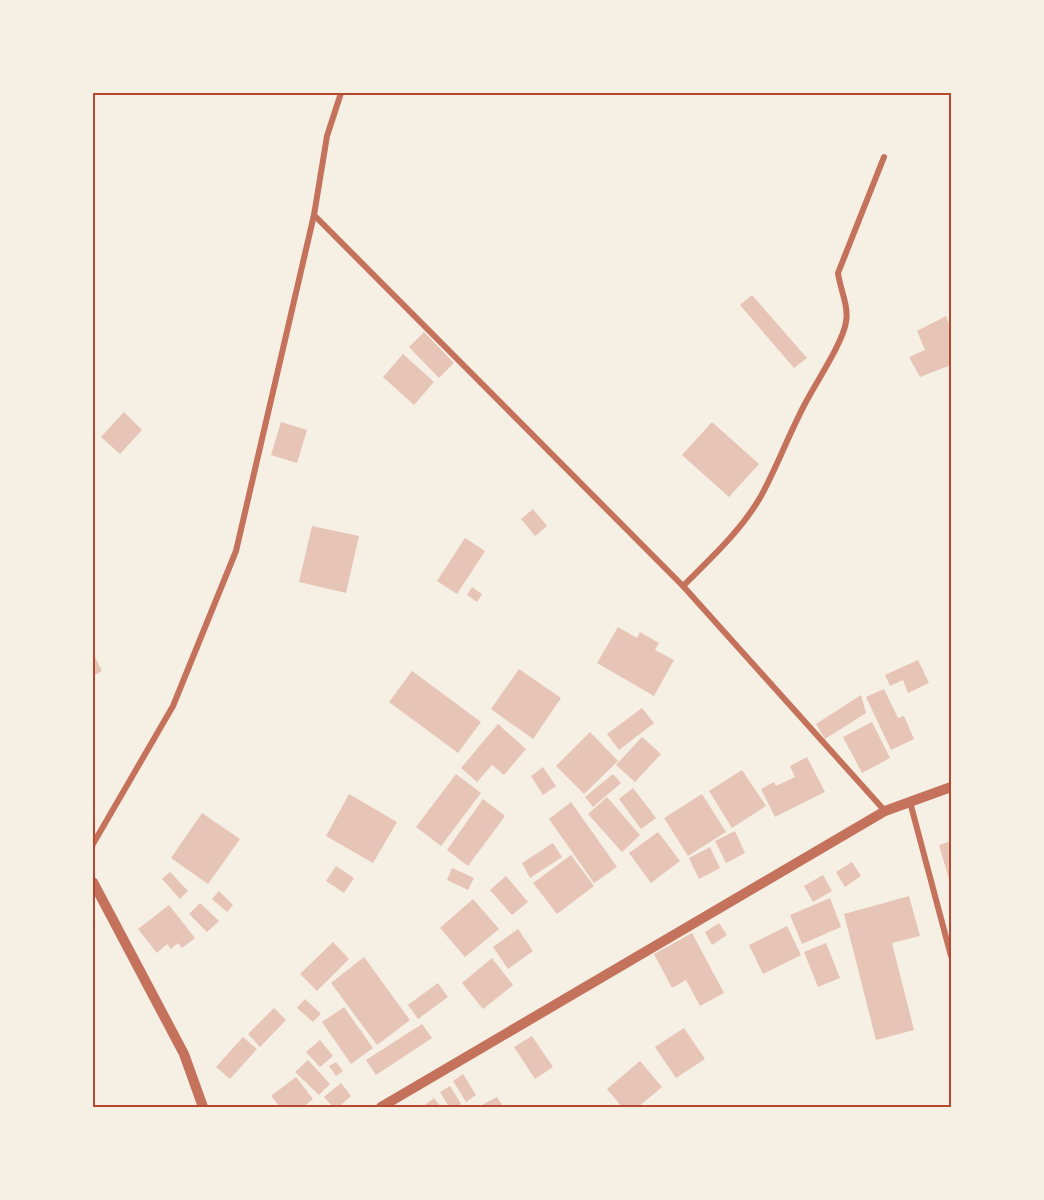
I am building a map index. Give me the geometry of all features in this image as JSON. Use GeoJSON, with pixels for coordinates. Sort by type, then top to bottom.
{"type":"FeatureCollection","features":[{"type":"Feature","properties":{"kind":"street"},"geometry":{"type":"LineString","coordinates":[[93,844],[173,706],[236,551],[314,215],[327,136],[341,93]]}},
{"type":"Feature","properties":{"kind":"street"},"geometry":{"type":"LineString","coordinates":[[683,586],[734,536],[760,496],[805,403],[842,335],[847,322],[846,304],[840,289],[838,273],[884,157]]}},
{"type":"Feature","properties":{"kind":"street"},"geometry":{"type":"LineString","coordinates":[[314,215],[683,586],[885,811]]}},
{"type":"Feature","properties":{"kind":"street"},"geometry":{"type":"LineString","coordinates":[[381,1107],[885,811],[951,787]]}},
{"type":"Feature","properties":{"kind":"street"},"geometry":{"type":"LineString","coordinates":[[910,802],[951,956]]}},
{"type":"Feature","properties":{"kind":"street"},"geometry":{"type":"LineString","coordinates":[[93,882],[184,1054],[203,1107]]}},
{"type":"Feature","properties":{"kind":"building"},"geometry":{"type":"Polygon","coordinates":[[[752,295],[807,358],[794,368],[740,305],[752,295]]]}},
{"type":"Feature","properties":{"kind":"building"},"geometry":{"type":"Polygon","coordinates":[[[946,316],[951,330],[951,365],[920,377],[909,357],[925,350],[917,331],[946,316]]]}},
{"type":"Feature","properties":{"kind":"building"},"geometry":{"type":"Polygon","coordinates":[[[424,332],[454,363],[439,378],[409,347],[424,332]]]}},
{"type":"Feature","properties":{"kind":"building"},"geometry":{"type":"Polygon","coordinates":[[[403,354],[434,382],[414,405],[383,377],[403,354]]]}},
{"type":"Feature","properties":{"kind":"building"},"geometry":{"type":"Polygon","coordinates":[[[124,412],[142,430],[120,454],[101,437],[124,412]]]}},
{"type":"Feature","properties":{"kind":"building"},"geometry":{"type":"Polygon","coordinates":[[[281,422],[307,430],[297,463],[271,455],[281,422]]]}},
{"type":"Feature","properties":{"kind":"building"},"geometry":{"type":"Polygon","coordinates":[[[712,422],[759,464],[729,497],[682,455],[712,422]]]}},
{"type":"Feature","properties":{"kind":"building"},"geometry":{"type":"Polygon","coordinates":[[[533,509],[547,526],[535,536],[521,519],[533,509]]]}},
{"type":"Feature","properties":{"kind":"building"},"geometry":{"type":"Polygon","coordinates":[[[312,526],[359,536],[346,593],[299,582],[312,526]]]}},
{"type":"Feature","properties":{"kind":"building"},"geometry":{"type":"Polygon","coordinates":[[[465,538],[485,551],[457,594],[437,581],[465,538]]]}},
{"type":"Feature","properties":{"kind":"building"},"geometry":{"type":"Polygon","coordinates":[[[472,587],[482,594],[477,602],[467,595],[472,587]]]}},
{"type":"Feature","properties":{"kind":"building"},"geometry":{"type":"Polygon","coordinates":[[[618,627],[637,638],[640,632],[659,643],[655,650],[674,660],[654,696],[597,663],[618,627]]]}},
{"type":"Feature","properties":{"kind":"building"},"geometry":{"type":"Polygon","coordinates":[[[93,653],[102,671],[93,676],[93,653]]]}},
{"type":"Feature","properties":{"kind":"building"},"geometry":{"type":"Polygon","coordinates":[[[918,660],[929,683],[908,693],[903,680],[890,686],[885,675],[918,660]]]}},
{"type":"Feature","properties":{"kind":"building"},"geometry":{"type":"Polygon","coordinates":[[[519,669],[561,698],[533,739],[491,709],[519,669]]]}},
{"type":"Feature","properties":{"kind":"building"},"geometry":{"type":"Polygon","coordinates":[[[412,671],[481,722],[458,753],[389,702],[412,671]]]}},
{"type":"Feature","properties":{"kind":"building"},"geometry":{"type":"Polygon","coordinates":[[[884,689],[898,718],[904,716],[914,739],[891,750],[866,697],[884,689]]]}},
{"type":"Feature","properties":{"kind":"building"},"geometry":{"type":"Polygon","coordinates":[[[861,695],[866,713],[825,739],[816,724],[861,695]]]}},
{"type":"Feature","properties":{"kind":"building"},"geometry":{"type":"Polygon","coordinates":[[[642,708],[654,723],[619,750],[607,734],[642,708]]]}},
{"type":"Feature","properties":{"kind":"building"},"geometry":{"type":"Polygon","coordinates":[[[872,722],[890,758],[862,773],[843,737],[872,722]]]}},
{"type":"Feature","properties":{"kind":"building"},"geometry":{"type":"Polygon","coordinates":[[[498,724],[526,749],[504,775],[492,765],[477,782],[461,768],[498,724]]]}},
{"type":"Feature","properties":{"kind":"building"},"geometry":{"type":"Polygon","coordinates":[[[590,732],[618,761],[584,794],[556,766],[590,732]]]}},
{"type":"Feature","properties":{"kind":"building"},"geometry":{"type":"Polygon","coordinates":[[[642,737],[661,754],[635,782],[616,765],[642,737]]]}},
{"type":"Feature","properties":{"kind":"building"},"geometry":{"type":"Polygon","coordinates":[[[807,757],[825,792],[775,817],[761,789],[774,782],[776,786],[795,777],[790,766],[807,757]]]}},
{"type":"Feature","properties":{"kind":"building"},"geometry":{"type":"Polygon","coordinates":[[[543,767],[556,786],[543,795],[531,776],[543,767]]]}},
{"type":"Feature","properties":{"kind":"building"},"geometry":{"type":"Polygon","coordinates":[[[742,770],[766,806],[732,828],[709,791],[742,770]]]}},
{"type":"Feature","properties":{"kind":"building"},"geometry":{"type":"Polygon","coordinates":[[[456,774],[481,793],[441,846],[416,827],[456,774]]]}},
{"type":"Feature","properties":{"kind":"building"},"geometry":{"type":"Polygon","coordinates":[[[613,774],[621,783],[593,807],[585,797],[613,774]]]}},
{"type":"Feature","properties":{"kind":"building"},"geometry":{"type":"Polygon","coordinates":[[[633,788],[656,818],[641,829],[619,799],[633,788]]]}},
{"type":"Feature","properties":{"kind":"building"},"geometry":{"type":"Polygon","coordinates":[[[349,794],[397,822],[373,863],[326,836],[349,794]]]}},
{"type":"Feature","properties":{"kind":"building"},"geometry":{"type":"Polygon","coordinates":[[[702,794],[726,832],[688,856],[664,818],[702,794]]]}},
{"type":"Feature","properties":{"kind":"building"},"geometry":{"type":"Polygon","coordinates":[[[607,797],[640,835],[622,852],[588,814],[607,797]]]}},
{"type":"Feature","properties":{"kind":"building"},"geometry":{"type":"Polygon","coordinates":[[[483,799],[505,816],[468,866],[447,850],[483,799]]]}},
{"type":"Feature","properties":{"kind":"building"},"geometry":{"type":"Polygon","coordinates":[[[571,802],[617,867],[594,883],[549,819],[571,802]]]}},
{"type":"Feature","properties":{"kind":"building"},"geometry":{"type":"Polygon","coordinates":[[[202,813],[240,839],[208,884],[171,858],[202,813]]]}},
{"type":"Feature","properties":{"kind":"building"},"geometry":{"type":"Polygon","coordinates":[[[735,831],[745,853],[726,863],[715,841],[735,831]]]}},
{"type":"Feature","properties":{"kind":"building"},"geometry":{"type":"Polygon","coordinates":[[[658,832],[680,861],[651,883],[629,853],[658,832]]]}},
{"type":"Feature","properties":{"kind":"building"},"geometry":{"type":"Polygon","coordinates":[[[951,841],[951,883],[950,883],[939,845],[951,841]]]}},
{"type":"Feature","properties":{"kind":"building"},"geometry":{"type":"Polygon","coordinates":[[[553,843],[562,857],[530,878],[522,863],[553,843]]]}},
{"type":"Feature","properties":{"kind":"building"},"geometry":{"type":"Polygon","coordinates":[[[710,847],[720,868],[699,879],[689,858],[710,847]]]}},
{"type":"Feature","properties":{"kind":"building"},"geometry":{"type":"Polygon","coordinates":[[[571,855],[594,886],[557,914],[533,883],[571,855]]]}},
{"type":"Feature","properties":{"kind":"building"},"geometry":{"type":"Polygon","coordinates":[[[852,862],[861,876],[845,887],[836,872],[852,862]]]}},
{"type":"Feature","properties":{"kind":"building"},"geometry":{"type":"Polygon","coordinates":[[[336,866],[354,878],[344,893],[326,881],[336,866]]]}},
{"type":"Feature","properties":{"kind":"building"},"geometry":{"type":"Polygon","coordinates":[[[452,868],[474,878],[468,890],[447,880],[452,868]]]}},
{"type":"Feature","properties":{"kind":"building"},"geometry":{"type":"Polygon","coordinates":[[[170,872],[188,891],[180,899],[162,879],[170,872]]]}},
{"type":"Feature","properties":{"kind":"building"},"geometry":{"type":"Polygon","coordinates":[[[823,875],[832,891],[813,902],[804,886],[823,875]]]}},
{"type":"Feature","properties":{"kind":"building"},"geometry":{"type":"Polygon","coordinates":[[[506,876],[528,902],[512,915],[490,890],[506,876]]]}},
{"type":"Feature","properties":{"kind":"building"},"geometry":{"type":"Polygon","coordinates":[[[219,891],[233,905],[227,912],[212,899],[219,891]]]}},
{"type":"Feature","properties":{"kind":"building"},"geometry":{"type":"Polygon","coordinates":[[[909,896],[920,936],[892,943],[914,1030],[876,1040],[844,914],[909,896]]]}},
{"type":"Feature","properties":{"kind":"building"},"geometry":{"type":"Polygon","coordinates":[[[830,898],[841,927],[802,944],[790,915],[830,898]]]}},
{"type":"Feature","properties":{"kind":"building"},"geometry":{"type":"Polygon","coordinates":[[[473,899],[499,929],[465,957],[440,928],[473,899]]]}},
{"type":"Feature","properties":{"kind":"building"},"geometry":{"type":"Polygon","coordinates":[[[200,903],[219,921],[207,932],[189,914],[200,903]]]}},
{"type":"Feature","properties":{"kind":"building"},"geometry":{"type":"Polygon","coordinates":[[[169,905],[195,938],[182,948],[178,943],[171,949],[167,944],[157,953],[138,929],[169,905]]]}},
{"type":"Feature","properties":{"kind":"building"},"geometry":{"type":"Polygon","coordinates":[[[719,923],[727,935],[712,945],[705,932],[719,923]]]}},
{"type":"Feature","properties":{"kind":"building"},"geometry":{"type":"Polygon","coordinates":[[[787,926],[801,955],[763,974],[749,945],[787,926]]]}},
{"type":"Feature","properties":{"kind":"building"},"geometry":{"type":"Polygon","coordinates":[[[518,929],[533,951],[508,969],[493,947],[518,929]]]}},
{"type":"Feature","properties":{"kind":"building"},"geometry":{"type":"Polygon","coordinates":[[[692,933],[724,993],[700,1006],[686,980],[672,988],[654,954],[692,933]]]}},
{"type":"Feature","properties":{"kind":"building"},"geometry":{"type":"Polygon","coordinates":[[[333,942],[349,959],[317,991],[300,974],[333,942]]]}},
{"type":"Feature","properties":{"kind":"building"},"geometry":{"type":"Polygon","coordinates":[[[826,943],[840,978],[818,987],[804,952],[826,943]]]}},
{"type":"Feature","properties":{"kind":"building"},"geometry":{"type":"Polygon","coordinates":[[[364,957],[410,1020],[377,1045],[331,983],[364,957]]]}},
{"type":"Feature","properties":{"kind":"building"},"geometry":{"type":"Polygon","coordinates":[[[492,958],[513,985],[483,1009],[462,983],[492,958]]]}},
{"type":"Feature","properties":{"kind":"building"},"geometry":{"type":"Polygon","coordinates":[[[438,983],[448,997],[418,1019],[408,1005],[438,983]]]}},
{"type":"Feature","properties":{"kind":"building"},"geometry":{"type":"Polygon","coordinates":[[[305,999],[321,1014],[313,1022],[297,1008],[305,999]]]}},
{"type":"Feature","properties":{"kind":"building"},"geometry":{"type":"Polygon","coordinates":[[[344,1007],[373,1048],[351,1064],[322,1022],[344,1007]]]}},
{"type":"Feature","properties":{"kind":"building"},"geometry":{"type":"Polygon","coordinates":[[[274,1008],[286,1020],[260,1047],[248,1034],[274,1008]]]}},
{"type":"Feature","properties":{"kind":"building"},"geometry":{"type":"Polygon","coordinates":[[[422,1024],[432,1038],[376,1075],[366,1060],[422,1024]]]}},
{"type":"Feature","properties":{"kind":"building"},"geometry":{"type":"Polygon","coordinates":[[[684,1028],[705,1059],[676,1078],[655,1047],[684,1028]]]}},
{"type":"Feature","properties":{"kind":"building"},"geometry":{"type":"Polygon","coordinates":[[[532,1036],[553,1067],[535,1079],[514,1047],[532,1036]]]}},
{"type":"Feature","properties":{"kind":"building"},"geometry":{"type":"Polygon","coordinates":[[[243,1037],[257,1049],[230,1079],[216,1067],[243,1037]]]}},
{"type":"Feature","properties":{"kind":"building"},"geometry":{"type":"Polygon","coordinates":[[[320,1040],[333,1056],[320,1067],[306,1052],[320,1040]]]}},
{"type":"Feature","properties":{"kind":"building"},"geometry":{"type":"Polygon","coordinates":[[[308,1060],[330,1084],[319,1095],[295,1072],[308,1060]]]}},
{"type":"Feature","properties":{"kind":"building"},"geometry":{"type":"Polygon","coordinates":[[[640,1061],[662,1087],[638,1107],[622,1107],[607,1089],[640,1061]]]}},
{"type":"Feature","properties":{"kind":"building"},"geometry":{"type":"Polygon","coordinates":[[[336,1062],[343,1071],[336,1076],[329,1066],[336,1062]]]}},
{"type":"Feature","properties":{"kind":"building"},"geometry":{"type":"Polygon","coordinates":[[[463,1074],[476,1095],[466,1102],[453,1081],[463,1074]]]}},
{"type":"Feature","properties":{"kind":"building"},"geometry":{"type":"Polygon","coordinates":[[[296,1077],[313,1099],[303,1107],[280,1107],[271,1096],[296,1077]]]}},
{"type":"Feature","properties":{"kind":"building"},"geometry":{"type":"Polygon","coordinates":[[[341,1083],[351,1096],[339,1107],[333,1107],[324,1097],[341,1083]]]}},
{"type":"Feature","properties":{"kind":"building"},"geometry":{"type":"Polygon","coordinates":[[[450,1086],[461,1104],[456,1107],[449,1107],[440,1092],[450,1086]]]}},
{"type":"Feature","properties":{"kind":"building"},"geometry":{"type":"Polygon","coordinates":[[[497,1097],[503,1107],[483,1107],[482,1105],[497,1097]]]}},
{"type":"Feature","properties":{"kind":"building"},"geometry":{"type":"Polygon","coordinates":[[[434,1098],[441,1107],[422,1107],[434,1098]]]}}]}
